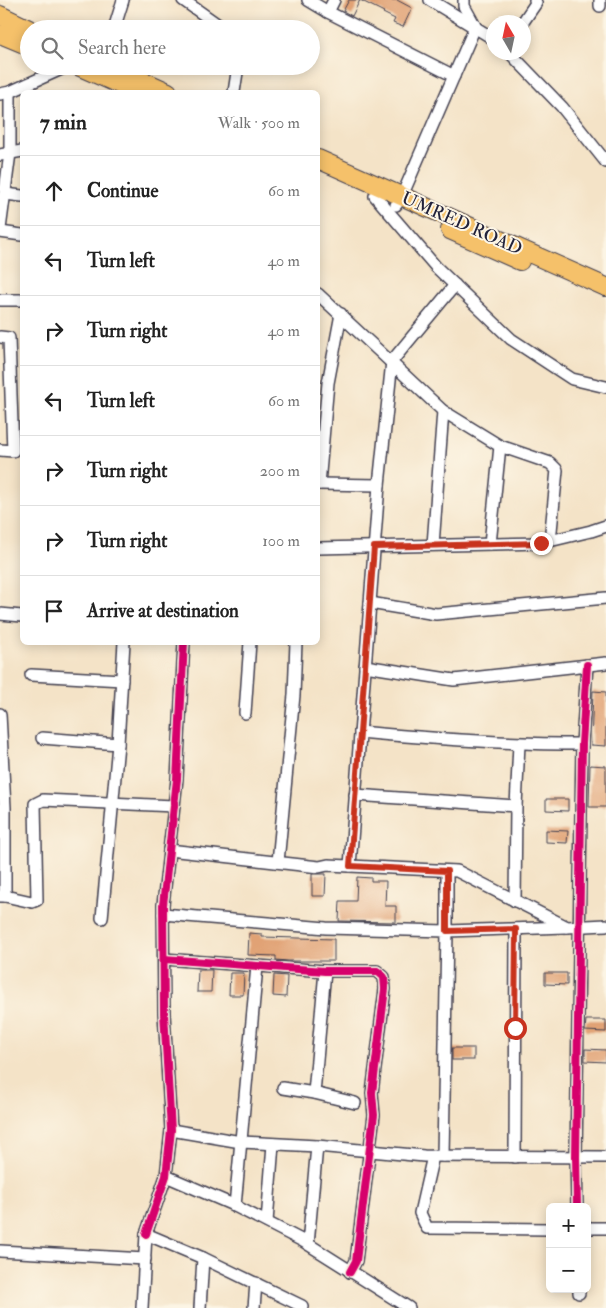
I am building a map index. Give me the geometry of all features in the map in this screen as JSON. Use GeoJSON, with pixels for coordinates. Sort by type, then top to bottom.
{"type":"FeatureCollection","features":[{"type":"Feature","properties":{"kind":"highway"},"geometry":{"type":"LineString","coordinates":[[0,15],[20,25]]}},
{"type":"Feature","properties":{"kind":"highway"},"geometry":{"type":"LineString","coordinates":[[0,34],[20,42]]}},
{"type":"Feature","properties":{"kind":"highway"},"geometry":{"type":"LineString","coordinates":[[98,75],[132,90]]}},
{"type":"Feature","properties":{"kind":"highway"},"geometry":{"type":"LineString","coordinates":[[130,75],[164,90]]}},
{"type":"Feature","properties":{"kind":"highway","name":"UMRED ROAD"},"geometry":{"type":"LineString","coordinates":[[320,160],[378,191]]}},
{"type":"Feature","properties":{"kind":"highway"},"geometry":{"type":"LineString","coordinates":[[320,173],[378,191],[399,200],[492,250],[606,297]]}},
{"type":"Feature","properties":{"kind":"highway","name":"UMRED ROAD"},"geometry":{"type":"LineString","coordinates":[[399,200],[606,287]]}},
{"type":"Feature","properties":{"kind":"street"},"geometry":{"type":"LineString","coordinates":[[117,20],[123,0]]}},
{"type":"Feature","properties":{"kind":"street"},"geometry":{"type":"LineString","coordinates":[[184,0],[212,20]]}},
{"type":"Feature","properties":{"kind":"street"},"geometry":{"type":"LineString","coordinates":[[308,0],[454,76]]}},
{"type":"Feature","properties":{"kind":"street"},"geometry":{"type":"LineString","coordinates":[[328,12],[334,0]]}},
{"type":"Feature","properties":{"kind":"street"},"geometry":{"type":"LineString","coordinates":[[430,0],[486,34]]}},
{"type":"Feature","properties":{"kind":"street"},"geometry":{"type":"LineString","coordinates":[[464,0],[464,6],[475,27]]}},
{"type":"Feature","properties":{"kind":"street"},"geometry":{"type":"LineString","coordinates":[[528,15],[536,3],[535,0]]}},
{"type":"Feature","properties":{"kind":"street"},"geometry":{"type":"LineString","coordinates":[[399,200],[475,27]]}},
{"type":"Feature","properties":{"kind":"street"},"geometry":{"type":"LineString","coordinates":[[517,60],[562,107],[604,155]]}},
{"type":"Feature","properties":{"kind":"street"},"geometry":{"type":"LineString","coordinates":[[20,235],[0,231],[5,194],[5,93],[47,75]]}},
{"type":"Feature","properties":{"kind":"street"},"geometry":{"type":"LineString","coordinates":[[234,90],[237,75]]}},
{"type":"Feature","properties":{"kind":"street"},"geometry":{"type":"LineString","coordinates":[[5,154],[20,151]]}},
{"type":"Feature","properties":{"kind":"street"},"geometry":{"type":"LineString","coordinates":[[378,191],[436,267],[511,339],[572,379],[606,387]]}},
{"type":"Feature","properties":{"kind":"street"},"geometry":{"type":"LineString","coordinates":[[5,194],[20,196]]}},
{"type":"Feature","properties":{"kind":"street"},"geometry":{"type":"LineString","coordinates":[[350,866],[379,485],[392,361],[455,285]]}},
{"type":"Feature","properties":{"kind":"street"},"geometry":{"type":"LineString","coordinates":[[320,296],[392,361],[443,411],[500,446],[550,463],[556,470],[550,541]]}},
{"type":"Feature","properties":{"kind":"street"},"geometry":{"type":"LineString","coordinates":[[0,300],[20,300]]}},
{"type":"Feature","properties":{"kind":"street"},"geometry":{"type":"LineString","coordinates":[[320,464],[328,384],[341,314]]}},
{"type":"Feature","properties":{"kind":"street"},"geometry":{"type":"LineString","coordinates":[[0,337],[9,338],[18,451],[0,450]]}},
{"type":"Feature","properties":{"kind":"street"},"geometry":{"type":"LineString","coordinates":[[433,546],[443,411]]}},
{"type":"Feature","properties":{"kind":"street"},"geometry":{"type":"LineString","coordinates":[[490,544],[500,446]]}},
{"type":"Feature","properties":{"kind":"street"},"geometry":{"type":"LineString","coordinates":[[320,484],[379,485]]}},
{"type":"Feature","properties":{"kind":"street"},"geometry":{"type":"LineString","coordinates":[[320,548],[541,543],[606,526]]}},
{"type":"Feature","properties":{"kind":"street"},"geometry":{"type":"LineString","coordinates":[[370,603],[436,614],[606,598]]}},
{"type":"Feature","properties":{"kind":"street"},"geometry":{"type":"LineString","coordinates":[[0,614],[20,616]]}},
{"type":"Feature","properties":{"kind":"street"},"geometry":{"type":"LineString","coordinates":[[102,918],[118,744],[124,645]]}},
{"type":"Feature","properties":{"kind":"street"},"geometry":{"type":"LineString","coordinates":[[142,1308],[146,1234],[166,1176],[171,1130],[164,1013],[163,914],[177,779],[184,645]]}},
{"type":"Feature","properties":{"kind":"street"},"geometry":{"type":"LineString","coordinates":[[245,713],[250,645]]}},
{"type":"Feature","properties":{"kind":"street"},"geometry":{"type":"LineString","coordinates":[[278,862],[294,695],[296,645]]}},
{"type":"Feature","properties":{"kind":"street"},"geometry":{"type":"LineString","coordinates":[[365,666],[454,680],[606,663]]}},
{"type":"Feature","properties":{"kind":"street"},"geometry":{"type":"LineString","coordinates":[[577,1203],[582,744],[586,665]]}},
{"type":"Feature","properties":{"kind":"street"},"geometry":{"type":"LineString","coordinates":[[31,675],[122,680]]}},
{"type":"Feature","properties":{"kind":"street"},"geometry":{"type":"LineString","coordinates":[[0,714],[5,808],[2,896],[32,902],[37,900],[35,804],[43,800],[174,806]]}},
{"type":"Feature","properties":{"kind":"street"},"geometry":{"type":"LineString","coordinates":[[360,732],[454,741],[582,744]]}},
{"type":"Feature","properties":{"kind":"street"},"geometry":{"type":"LineString","coordinates":[[42,738],[118,744]]}},
{"type":"Feature","properties":{"kind":"street"},"geometry":{"type":"LineString","coordinates":[[515,901],[519,744]]}},
{"type":"Feature","properties":{"kind":"street"},"geometry":{"type":"LineString","coordinates":[[355,795],[516,806]]}},
{"type":"Feature","properties":{"kind":"street"},"geometry":{"type":"LineString","coordinates":[[169,850],[319,867],[328,865],[457,872],[566,927]]}},
{"type":"Feature","properties":{"kind":"street"},"geometry":{"type":"LineString","coordinates":[[447,871],[447,931],[438,1156],[420,1213],[427,1228],[546,1229]]}},
{"type":"Feature","properties":{"kind":"street"},"geometry":{"type":"LineString","coordinates":[[163,914],[326,928],[447,931],[606,926]]}},
{"type":"Feature","properties":{"kind":"street"},"geometry":{"type":"LineString","coordinates":[[515,1157],[516,929]]}},
{"type":"Feature","properties":{"kind":"street"},"geometry":{"type":"LineString","coordinates":[[164,959],[325,971],[377,971],[384,977],[385,989],[372,1093],[374,1115],[368,1151],[356,1261],[350,1272]]}},
{"type":"Feature","properties":{"kind":"street"},"geometry":{"type":"LineString","coordinates":[[235,1206],[257,966]]}},
{"type":"Feature","properties":{"kind":"street"},"geometry":{"type":"LineString","coordinates":[[314,1093],[315,1063],[325,971]]}},
{"type":"Feature","properties":{"kind":"street"},"geometry":{"type":"LineString","coordinates":[[283,1088],[355,1103]]}},
{"type":"Feature","properties":{"kind":"street"},"geometry":{"type":"LineString","coordinates":[[171,1130],[241,1142],[438,1156],[606,1157]]}},
{"type":"Feature","properties":{"kind":"street"},"geometry":{"type":"LineString","coordinates":[[267,1222],[274,1144]]}},
{"type":"Feature","properties":{"kind":"street"},"geometry":{"type":"LineString","coordinates":[[308,1244],[317,1146]]}},
{"type":"Feature","properties":{"kind":"street"},"geometry":{"type":"LineString","coordinates":[[166,1176],[235,1206],[308,1244],[406,1307]]}},
{"type":"Feature","properties":{"kind":"street"},"geometry":{"type":"LineString","coordinates":[[591,1228],[606,1228]]}},
{"type":"Feature","properties":{"kind":"street"},"geometry":{"type":"LineString","coordinates":[[146,1234],[256,1283],[302,1306],[302,1308]]}},
{"type":"Feature","properties":{"kind":"street"},"geometry":{"type":"LineString","coordinates":[[0,1251],[145,1260]]}},
{"type":"Feature","properties":{"kind":"street"},"geometry":{"type":"LineString","coordinates":[[200,1308],[203,1258]]}},
{"type":"Feature","properties":{"kind":"street"},"geometry":{"type":"LineString","coordinates":[[254,1308],[256,1283]]}},
{"type":"Feature","properties":{"kind":"building"},"geometry":{"type":"Polygon","coordinates":[[[349,0],[360,0],[352,16],[343,11],[349,0]]]}},
{"type":"Feature","properties":{"kind":"building"},"geometry":{"type":"Polygon","coordinates":[[[360,0],[397,0],[412,8],[403,27],[393,23],[395,19],[384,12],[360,0]]]}},
{"type":"Feature","properties":{"kind":"building"},"geometry":{"type":"Polygon","coordinates":[[[593,691],[606,692],[606,746],[591,745],[593,691]]]}},
{"type":"Feature","properties":{"kind":"building"},"geometry":{"type":"Polygon","coordinates":[[[590,765],[606,766],[606,807],[589,807],[590,765]]]}},
{"type":"Feature","properties":{"kind":"building"},"geometry":{"type":"Polygon","coordinates":[[[546,799],[568,799],[568,811],[546,810],[546,799]]]}},
{"type":"Feature","properties":{"kind":"building"},"geometry":{"type":"Polygon","coordinates":[[[546,830],[568,831],[567,843],[546,842],[546,830]]]}},
{"type":"Feature","properties":{"kind":"building"},"geometry":{"type":"Polygon","coordinates":[[[312,874],[326,874],[325,896],[312,896],[312,874]]]}},
{"type":"Feature","properties":{"kind":"building"},"geometry":{"type":"Polygon","coordinates":[[[357,877],[371,878],[371,881],[386,881],[385,906],[396,906],[396,922],[339,921],[340,901],[356,901],[357,877]]]}},
{"type":"Feature","properties":{"kind":"building"},"geometry":{"type":"Polygon","coordinates":[[[249,933],[262,934],[262,937],[334,939],[334,961],[288,961],[276,960],[276,956],[248,955],[249,933]]]}},
{"type":"Feature","properties":{"kind":"building"},"geometry":{"type":"Polygon","coordinates":[[[198,970],[212,970],[211,992],[197,992],[198,970]]]}},
{"type":"Feature","properties":{"kind":"building"},"geometry":{"type":"Polygon","coordinates":[[[230,973],[244,973],[243,995],[229,995],[230,973]]]}},
{"type":"Feature","properties":{"kind":"building"},"geometry":{"type":"Polygon","coordinates":[[[545,973],[567,973],[567,985],[545,984],[545,973]]]}},
{"type":"Feature","properties":{"kind":"building"},"geometry":{"type":"Polygon","coordinates":[[[274,975],[287,976],[286,997],[273,996],[274,975]]]}},
{"type":"Feature","properties":{"kind":"building"},"geometry":{"type":"Polygon","coordinates":[[[586,1020],[606,1020],[606,1032],[585,1031],[586,1020]]]}},
{"type":"Feature","properties":{"kind":"building"},"geometry":{"type":"Polygon","coordinates":[[[452,1048],[474,1048],[474,1060],[452,1060],[452,1048]]]}},
{"type":"Feature","properties":{"kind":"building"},"geometry":{"type":"Polygon","coordinates":[[[585,1049],[606,1050],[606,1062],[585,1061],[585,1049]]]}},
{"type":"Feature","properties":{"kind":"cycle path"},"geometry":{"type":"LineString","coordinates":[[146,1234],[166,1176],[171,1130],[164,1013],[163,905],[177,779],[184,645]]}},
{"type":"Feature","properties":{"kind":"cycle path"},"geometry":{"type":"LineString","coordinates":[[577,1203],[582,744],[587,665]]}},
{"type":"Feature","properties":{"kind":"cycle path"},"geometry":{"type":"LineString","coordinates":[[164,959],[325,971],[377,971],[384,977],[385,989],[372,1093],[374,1115],[356,1261],[350,1272]]}},
{"type":"Feature","properties":{"kind":"route"},"geometry":{"type":"LineString","coordinates":[[515,1028],[516,929],[447,931],[447,871],[350,866],[374,547],[541,543]]}}]}
